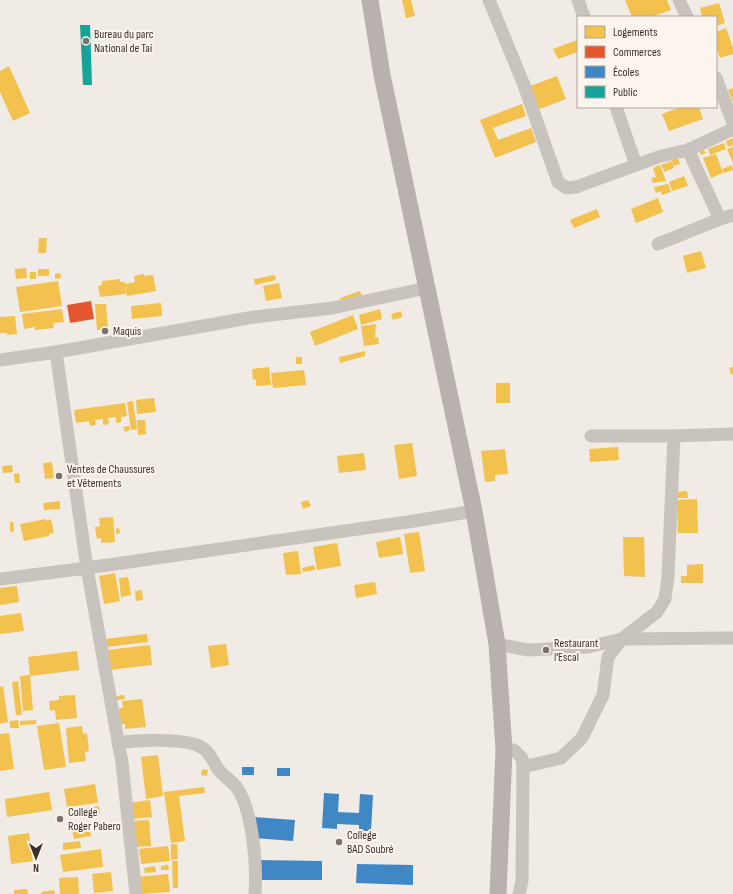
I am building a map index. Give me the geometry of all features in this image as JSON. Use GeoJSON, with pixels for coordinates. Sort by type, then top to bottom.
{"type":"FeatureCollection","features":[{"type":"Feature","properties":{"kind":"main road"},"geometry":{"type":"LineString","coordinates":[[370,0],[382,75],[474,511],[497,644],[504,750],[498,894]]}},
{"type":"Feature","properties":{"kind":"street"},"geometry":{"type":"LineString","coordinates":[[489,0],[524,86],[558,182],[567,188],[576,187],[636,165],[688,150],[733,129]]}},
{"type":"Feature","properties":{"kind":"street"},"geometry":{"type":"LineString","coordinates":[[679,0],[687,16]]}},
{"type":"Feature","properties":{"kind":"street"},"geometry":{"type":"LineString","coordinates":[[581,1],[584,16]]}},
{"type":"Feature","properties":{"kind":"street"},"geometry":{"type":"LineString","coordinates":[[717,81],[733,123]]}},
{"type":"Feature","properties":{"kind":"street"},"geometry":{"type":"LineString","coordinates":[[616,108],[636,165]]}},
{"type":"Feature","properties":{"kind":"street"},"geometry":{"type":"LineString","coordinates":[[658,244],[727,217],[688,150]]}},
{"type":"Feature","properties":{"kind":"street"},"geometry":{"type":"LineString","coordinates":[[0,360],[56,352],[254,316],[332,308],[427,288]]}},
{"type":"Feature","properties":{"kind":"street"},"geometry":{"type":"LineString","coordinates":[[56,352],[87,568],[125,786],[136,894]]}},
{"type":"Feature","properties":{"kind":"street"},"geometry":{"type":"LineString","coordinates":[[591,436],[733,434]]}},
{"type":"Feature","properties":{"kind":"street"},"geometry":{"type":"LineString","coordinates":[[523,767],[561,758],[582,738],[603,695],[608,657],[622,640],[657,612],[665,599],[668,577],[674,436]]}},
{"type":"Feature","properties":{"kind":"street"},"geometry":{"type":"LineString","coordinates":[[0,579],[87,568],[474,511]]}},
{"type":"Feature","properties":{"kind":"street"},"geometry":{"type":"LineString","coordinates":[[497,644],[528,650],[588,647],[622,640],[733,638]]}},
{"type":"Feature","properties":{"kind":"street"},"geometry":{"type":"LineString","coordinates":[[118,743],[132,741],[191,743],[208,752],[219,770],[236,786],[246,802],[255,861],[255,894]]}},
{"type":"Feature","properties":{"kind":"street"},"geometry":{"type":"LineString","coordinates":[[504,750],[514,750],[522,758],[522,881],[520,894]]}},
{"type":"Feature","properties":{"kind":"building: Logements"},"geometry":{"type":"Polygon","coordinates":[[[402,0],[411,0],[415,16],[406,18],[402,0]]]}},
{"type":"Feature","properties":{"kind":"building: Logements"},"geometry":{"type":"Polygon","coordinates":[[[625,0],[667,0],[671,10],[655,16],[632,16],[625,0]]]}},
{"type":"Feature","properties":{"kind":"building: Logements"},"geometry":{"type":"Polygon","coordinates":[[[719,3],[725,23],[717,26],[717,16],[702,16],[700,8],[719,3]]]}},
{"type":"Feature","properties":{"kind":"building: Logements"},"geometry":{"type":"Polygon","coordinates":[[[726,28],[733,48],[733,54],[720,58],[717,50],[717,32],[726,28]]]}},
{"type":"Feature","properties":{"kind":"building: Logements"},"geometry":{"type":"Polygon","coordinates":[[[577,40],[577,52],[558,59],[553,49],[577,40]]]}},
{"type":"Feature","properties":{"kind":"building: Logements"},"geometry":{"type":"Polygon","coordinates":[[[9,66],[30,113],[13,121],[0,92],[0,71],[9,66]]]}},
{"type":"Feature","properties":{"kind":"building: Logements"},"geometry":{"type":"Polygon","coordinates":[[[557,76],[566,99],[537,110],[528,87],[557,76]]]}},
{"type":"Feature","properties":{"kind":"building: Logements"},"geometry":{"type":"Polygon","coordinates":[[[733,88],[733,102],[728,90],[733,88]]]}},
{"type":"Feature","properties":{"kind":"building: Logements"},"geometry":{"type":"Polygon","coordinates":[[[522,104],[526,116],[493,128],[498,140],[531,128],[536,142],[495,158],[480,120],[522,104]]]}},
{"type":"Feature","properties":{"kind":"building: Logements"},"geometry":{"type":"Polygon","coordinates":[[[678,108],[699,108],[703,119],[669,131],[662,114],[678,108]]]}},
{"type":"Feature","properties":{"kind":"building: Logements"},"geometry":{"type":"Polygon","coordinates":[[[733,138],[733,145],[728,147],[726,141],[733,138]]]}},
{"type":"Feature","properties":{"kind":"building: Logements"},"geometry":{"type":"Polygon","coordinates":[[[724,143],[726,149],[710,155],[708,149],[724,143]]]}},
{"type":"Feature","properties":{"kind":"building: Logements"},"geometry":{"type":"Polygon","coordinates":[[[733,147],[733,163],[727,149],[733,147]]]}},
{"type":"Feature","properties":{"kind":"building: Logements"},"geometry":{"type":"Polygon","coordinates":[[[704,150],[706,153],[701,155],[700,152],[704,150]]]}},
{"type":"Feature","properties":{"kind":"building: Logements"},"geometry":{"type":"Polygon","coordinates":[[[716,154],[723,173],[711,178],[703,158],[716,154]]]}},
{"type":"Feature","properties":{"kind":"building: Logements"},"geometry":{"type":"Polygon","coordinates":[[[677,156],[680,164],[673,166],[671,158],[677,156]]]}},
{"type":"Feature","properties":{"kind":"building: Logements"},"geometry":{"type":"Polygon","coordinates":[[[671,161],[674,168],[665,172],[661,165],[671,161]]]}},
{"type":"Feature","properties":{"kind":"building: Logements"},"geometry":{"type":"Polygon","coordinates":[[[660,165],[666,181],[653,183],[651,178],[656,177],[653,168],[660,165]]]}},
{"type":"Feature","properties":{"kind":"building: Logements"},"geometry":{"type":"Polygon","coordinates":[[[732,165],[733,170],[724,173],[722,169],[732,165]]]}},
{"type":"Feature","properties":{"kind":"building: Logements"},"geometry":{"type":"Polygon","coordinates":[[[684,176],[688,186],[672,191],[669,182],[684,176]]]}},
{"type":"Feature","properties":{"kind":"building: Logements"},"geometry":{"type":"Polygon","coordinates":[[[668,184],[671,192],[662,195],[660,191],[656,193],[654,187],[668,184]]]}},
{"type":"Feature","properties":{"kind":"building: Logements"},"geometry":{"type":"Polygon","coordinates":[[[658,198],[663,212],[636,223],[631,209],[658,198]]]}},
{"type":"Feature","properties":{"kind":"building: Logements"},"geometry":{"type":"Polygon","coordinates":[[[597,209],[600,217],[574,228],[570,220],[597,209]]]}},
{"type":"Feature","properties":{"kind":"building: Logements"},"geometry":{"type":"Polygon","coordinates":[[[39,238],[47,238],[46,253],[38,253],[39,238]]]}},
{"type":"Feature","properties":{"kind":"building: Logements"},"geometry":{"type":"Polygon","coordinates":[[[701,251],[706,268],[687,273],[683,256],[701,251]]]}},
{"type":"Feature","properties":{"kind":"building: Logements"},"geometry":{"type":"Polygon","coordinates":[[[26,268],[27,278],[16,279],[15,269],[26,268]]]}},
{"type":"Feature","properties":{"kind":"building: Logements"},"geometry":{"type":"Polygon","coordinates":[[[38,269],[49,269],[49,276],[38,276],[38,269]]]}},
{"type":"Feature","properties":{"kind":"building: Logements"},"geometry":{"type":"Polygon","coordinates":[[[30,272],[36,272],[36,279],[30,279],[30,272]]]}},
{"type":"Feature","properties":{"kind":"building: Logements"},"geometry":{"type":"Polygon","coordinates":[[[60,273],[61,278],[55,279],[55,274],[60,273]]]}},
{"type":"Feature","properties":{"kind":"building: Logements"},"geometry":{"type":"Polygon","coordinates":[[[144,274],[144,276],[153,275],[156,291],[127,296],[125,284],[135,282],[134,276],[144,274]]]}},
{"type":"Feature","properties":{"kind":"building: Logements"},"geometry":{"type":"Polygon","coordinates":[[[275,275],[276,280],[255,285],[254,279],[275,275]]]}},
{"type":"Feature","properties":{"kind":"building: Logements"},"geometry":{"type":"Polygon","coordinates":[[[120,279],[120,282],[125,282],[126,294],[100,297],[98,286],[102,285],[102,281],[120,279]]]}},
{"type":"Feature","properties":{"kind":"building: Logements"},"geometry":{"type":"Polygon","coordinates":[[[58,281],[62,306],[20,312],[16,287],[58,281]]]}},
{"type":"Feature","properties":{"kind":"building: Logements"},"geometry":{"type":"Polygon","coordinates":[[[279,283],[282,298],[266,301],[263,286],[279,283]]]}},
{"type":"Feature","properties":{"kind":"building: Logements"},"geometry":{"type":"Polygon","coordinates":[[[360,291],[362,297],[342,305],[340,298],[360,291]]]}},
{"type":"Feature","properties":{"kind":"building: Logements"},"geometry":{"type":"Polygon","coordinates":[[[161,303],[162,316],[132,319],[131,306],[161,303]]]}},
{"type":"Feature","properties":{"kind":"building: Logements"},"geometry":{"type":"Polygon","coordinates":[[[95,304],[106,304],[108,329],[97,330],[95,304]]]}},
{"type":"Feature","properties":{"kind":"building: Logements"},"geometry":{"type":"Polygon","coordinates":[[[62,309],[64,322],[53,323],[54,328],[35,330],[35,327],[24,329],[22,314],[62,309]]]}},
{"type":"Feature","properties":{"kind":"building: Logements"},"geometry":{"type":"Polygon","coordinates":[[[380,309],[382,319],[361,325],[359,315],[380,309]]]}},
{"type":"Feature","properties":{"kind":"building: Logements"},"geometry":{"type":"Polygon","coordinates":[[[401,311],[402,317],[393,320],[391,314],[401,311]]]}},
{"type":"Feature","properties":{"kind":"building: Logements"},"geometry":{"type":"Polygon","coordinates":[[[353,315],[358,329],[315,346],[310,332],[353,315]]]}},
{"type":"Feature","properties":{"kind":"building: Logements"},"geometry":{"type":"Polygon","coordinates":[[[15,316],[17,334],[7,335],[7,333],[0,333],[0,317],[15,316]]]}},
{"type":"Feature","properties":{"kind":"building: Logements"},"geometry":{"type":"Polygon","coordinates":[[[376,324],[375,338],[378,337],[379,344],[364,346],[361,326],[376,324]]]}},
{"type":"Feature","properties":{"kind":"building: Logements"},"geometry":{"type":"Polygon","coordinates":[[[365,351],[365,356],[340,363],[339,357],[365,351]]]}},
{"type":"Feature","properties":{"kind":"building: Logements"},"geometry":{"type":"Polygon","coordinates":[[[296,357],[302,357],[302,364],[296,364],[296,357]]]}},
{"type":"Feature","properties":{"kind":"building: Logements"},"geometry":{"type":"Polygon","coordinates":[[[269,367],[271,385],[256,386],[256,379],[253,380],[252,369],[269,367]]]}},
{"type":"Feature","properties":{"kind":"building: Logements"},"geometry":{"type":"Polygon","coordinates":[[[733,367],[733,374],[731,375],[729,368],[733,367]]]}},
{"type":"Feature","properties":{"kind":"building: Logements"},"geometry":{"type":"Polygon","coordinates":[[[304,370],[306,385],[273,388],[271,373],[304,370]]]}},
{"type":"Feature","properties":{"kind":"building: Logements"},"geometry":{"type":"Polygon","coordinates":[[[496,383],[510,383],[510,403],[496,403],[496,383]]]}},
{"type":"Feature","properties":{"kind":"building: Logements"},"geometry":{"type":"Polygon","coordinates":[[[154,398],[156,412],[137,414],[136,400],[154,398]]]}},
{"type":"Feature","properties":{"kind":"building: Logements"},"geometry":{"type":"Polygon","coordinates":[[[133,401],[137,429],[131,430],[127,402],[133,401]]]}},
{"type":"Feature","properties":{"kind":"building: Logements"},"geometry":{"type":"Polygon","coordinates":[[[125,403],[127,416],[121,417],[121,422],[116,423],[116,417],[108,418],[109,424],[103,425],[103,419],[95,420],[96,425],[90,426],[89,421],[76,423],[74,410],[125,403]]]}},
{"type":"Feature","properties":{"kind":"building: Logements"},"geometry":{"type":"Polygon","coordinates":[[[137,420],[145,420],[146,434],[138,435],[137,420]]]}},
{"type":"Feature","properties":{"kind":"building: Logements"},"geometry":{"type":"Polygon","coordinates":[[[129,426],[130,430],[125,432],[123,427],[129,426]]]}},
{"type":"Feature","properties":{"kind":"building: Logements"},"geometry":{"type":"Polygon","coordinates":[[[412,443],[417,476],[399,479],[394,445],[412,443]]]}},
{"type":"Feature","properties":{"kind":"building: Logements"},"geometry":{"type":"Polygon","coordinates":[[[618,447],[619,460],[590,462],[589,449],[618,447]]]}},
{"type":"Feature","properties":{"kind":"building: Logements"},"geometry":{"type":"Polygon","coordinates":[[[505,449],[508,474],[495,475],[495,481],[485,482],[481,451],[505,449]]]}},
{"type":"Feature","properties":{"kind":"building: Logements"},"geometry":{"type":"Polygon","coordinates":[[[364,453],[366,470],[339,473],[337,456],[364,453]]]}},
{"type":"Feature","properties":{"kind":"building: Logements"},"geometry":{"type":"Polygon","coordinates":[[[52,462],[54,478],[45,479],[43,463],[52,462]]]}},
{"type":"Feature","properties":{"kind":"building: Logements"},"geometry":{"type":"Polygon","coordinates":[[[12,465],[13,472],[3,473],[2,466],[12,465]]]}},
{"type":"Feature","properties":{"kind":"building: Logements"},"geometry":{"type":"Polygon","coordinates":[[[19,473],[20,483],[15,483],[14,474],[19,473]]]}},
{"type":"Feature","properties":{"kind":"building: Logements"},"geometry":{"type":"Polygon","coordinates":[[[687,491],[688,498],[675,498],[675,492],[687,491]]]}},
{"type":"Feature","properties":{"kind":"building: Logements"},"geometry":{"type":"Polygon","coordinates":[[[697,499],[698,533],[678,533],[677,500],[697,499]]]}},
{"type":"Feature","properties":{"kind":"building: Logements"},"geometry":{"type":"Polygon","coordinates":[[[308,500],[311,506],[303,509],[301,502],[308,500]]]}},
{"type":"Feature","properties":{"kind":"building: Logements"},"geometry":{"type":"Polygon","coordinates":[[[60,501],[60,509],[44,510],[43,503],[60,501]]]}},
{"type":"Feature","properties":{"kind":"building: Logements"},"geometry":{"type":"Polygon","coordinates":[[[113,517],[115,542],[101,543],[101,538],[97,539],[95,527],[100,526],[99,518],[113,517]]]}},
{"type":"Feature","properties":{"kind":"building: Logements"},"geometry":{"type":"Polygon","coordinates":[[[46,519],[46,521],[51,519],[54,533],[49,534],[49,536],[24,541],[20,524],[46,519]]]}},
{"type":"Feature","properties":{"kind":"building: Logements"},"geometry":{"type":"Polygon","coordinates":[[[10,522],[13,522],[14,531],[10,532],[10,522]]]}},
{"type":"Feature","properties":{"kind":"building: Logements"},"geometry":{"type":"Polygon","coordinates":[[[119,528],[120,533],[116,534],[116,529],[119,528]]]}},
{"type":"Feature","properties":{"kind":"building: Logements"},"geometry":{"type":"Polygon","coordinates":[[[419,532],[425,571],[410,573],[404,534],[419,532]]]}},
{"type":"Feature","properties":{"kind":"building: Logements"},"geometry":{"type":"Polygon","coordinates":[[[400,537],[403,554],[379,558],[376,542],[400,537]]]}},
{"type":"Feature","properties":{"kind":"building: Logements"},"geometry":{"type":"Polygon","coordinates":[[[623,537],[644,537],[645,577],[624,576],[623,537]]]}},
{"type":"Feature","properties":{"kind":"building: Logements"},"geometry":{"type":"Polygon","coordinates":[[[337,543],[341,566],[317,570],[313,547],[337,543]]]}},
{"type":"Feature","properties":{"kind":"building: Logements"},"geometry":{"type":"Polygon","coordinates":[[[298,551],[301,574],[286,575],[283,553],[298,551]]]}},
{"type":"Feature","properties":{"kind":"building: Logements"},"geometry":{"type":"Polygon","coordinates":[[[703,564],[703,583],[681,583],[681,576],[687,576],[687,565],[703,564]]]}},
{"type":"Feature","properties":{"kind":"building: Logements"},"geometry":{"type":"Polygon","coordinates":[[[314,565],[315,570],[303,572],[302,568],[314,565]]]}},
{"type":"Feature","properties":{"kind":"building: Logements"},"geometry":{"type":"Polygon","coordinates":[[[115,573],[120,601],[104,604],[99,576],[115,573]]]}},
{"type":"Feature","properties":{"kind":"building: Logements"},"geometry":{"type":"Polygon","coordinates":[[[128,577],[131,595],[121,597],[119,578],[128,577]]]}},
{"type":"Feature","properties":{"kind":"building: Logements"},"geometry":{"type":"Polygon","coordinates":[[[375,582],[377,594],[356,598],[354,585],[375,582]]]}},
{"type":"Feature","properties":{"kind":"building: Logements"},"geometry":{"type":"Polygon","coordinates":[[[17,586],[19,602],[0,605],[0,588],[17,586]]]}},
{"type":"Feature","properties":{"kind":"building: Logements"},"geometry":{"type":"Polygon","coordinates":[[[142,590],[143,600],[136,601],[135,591],[142,590]]]}},
{"type":"Feature","properties":{"kind":"building: Logements"},"geometry":{"type":"Polygon","coordinates":[[[21,613],[24,631],[0,634],[0,616],[21,613]]]}},
{"type":"Feature","properties":{"kind":"building: Logements"},"geometry":{"type":"Polygon","coordinates":[[[147,634],[148,642],[106,647],[105,639],[147,634]]]}},
{"type":"Feature","properties":{"kind":"building: Logements"},"geometry":{"type":"Polygon","coordinates":[[[226,644],[229,665],[211,668],[208,646],[226,644]]]}},
{"type":"Feature","properties":{"kind":"building: Logements"},"geometry":{"type":"Polygon","coordinates":[[[150,645],[152,665],[109,670],[107,650],[150,645]]]}},
{"type":"Feature","properties":{"kind":"building: Logements"},"geometry":{"type":"Polygon","coordinates":[[[77,651],[79,670],[30,676],[28,657],[77,651]]]}},
{"type":"Feature","properties":{"kind":"building: Logements"},"geometry":{"type":"Polygon","coordinates":[[[30,675],[33,710],[23,711],[20,676],[30,675]]]}},
{"type":"Feature","properties":{"kind":"building: Logements"},"geometry":{"type":"Polygon","coordinates":[[[18,681],[22,715],[16,715],[12,682],[18,681]]]}},
{"type":"Feature","properties":{"kind":"building: Logements"},"geometry":{"type":"Polygon","coordinates":[[[3,686],[8,722],[0,724],[0,687],[3,686]]]}},
{"type":"Feature","properties":{"kind":"building: Logements"},"geometry":{"type":"Polygon","coordinates":[[[75,695],[77,718],[56,720],[55,710],[50,711],[49,701],[59,700],[59,696],[75,695]]]}},
{"type":"Feature","properties":{"kind":"building: Logements"},"geometry":{"type":"Polygon","coordinates":[[[124,695],[125,699],[111,701],[111,697],[124,695]]]}},
{"type":"Feature","properties":{"kind":"building: Logements"},"geometry":{"type":"Polygon","coordinates":[[[142,699],[146,727],[125,729],[125,724],[121,724],[119,708],[123,708],[122,701],[142,699]]]}},
{"type":"Feature","properties":{"kind":"building: Logements"},"geometry":{"type":"Polygon","coordinates":[[[18,720],[19,728],[10,728],[10,721],[18,720]]]}},
{"type":"Feature","properties":{"kind":"building: Logements"},"geometry":{"type":"Polygon","coordinates":[[[36,720],[36,724],[20,725],[20,721],[36,720]]]}},
{"type":"Feature","properties":{"kind":"building: Logements"},"geometry":{"type":"Polygon","coordinates":[[[59,723],[66,767],[44,770],[37,726],[59,723]]]}},
{"type":"Feature","properties":{"kind":"building: Logements"},"geometry":{"type":"Polygon","coordinates":[[[82,726],[83,734],[87,733],[89,751],[85,752],[86,761],[69,763],[66,728],[82,726]]]}},
{"type":"Feature","properties":{"kind":"building: Logements"},"geometry":{"type":"Polygon","coordinates":[[[9,733],[14,769],[0,771],[0,734],[9,733]]]}},
{"type":"Feature","properties":{"kind":"building: Logements"},"geometry":{"type":"Polygon","coordinates":[[[158,755],[163,796],[146,799],[141,757],[158,755]]]}},
{"type":"Feature","properties":{"kind":"building: Logements"},"geometry":{"type":"Polygon","coordinates":[[[202,769],[208,770],[207,776],[201,775],[202,769]]]}},
{"type":"Feature","properties":{"kind":"building: Logements"},"geometry":{"type":"Polygon","coordinates":[[[95,784],[98,803],[67,807],[64,789],[95,784]]]}},
{"type":"Feature","properties":{"kind":"building: Logements"},"geometry":{"type":"Polygon","coordinates":[[[204,787],[205,793],[179,796],[185,841],[171,843],[164,792],[204,787]]]}},
{"type":"Feature","properties":{"kind":"building: Logements"},"geometry":{"type":"Polygon","coordinates":[[[49,792],[52,810],[7,817],[5,799],[49,792]]]}},
{"type":"Feature","properties":{"kind":"building: Logements"},"geometry":{"type":"Polygon","coordinates":[[[150,800],[152,817],[131,819],[129,803],[150,800]]]}},
{"type":"Feature","properties":{"kind":"building: Logements"},"geometry":{"type":"Polygon","coordinates":[[[99,806],[100,813],[75,817],[73,811],[99,806]]]}},
{"type":"Feature","properties":{"kind":"building: Logements"},"geometry":{"type":"Polygon","coordinates":[[[149,820],[151,846],[133,847],[131,821],[149,820]]]}},
{"type":"Feature","properties":{"kind":"building: Logements"},"geometry":{"type":"Polygon","coordinates":[[[89,825],[91,836],[74,839],[72,828],[89,825]]]}},
{"type":"Feature","properties":{"kind":"building: Logements"},"geometry":{"type":"Polygon","coordinates":[[[29,833],[33,861],[11,864],[8,836],[29,833]]]}},
{"type":"Feature","properties":{"kind":"building: Logements"},"geometry":{"type":"Polygon","coordinates":[[[80,841],[81,848],[63,850],[63,843],[80,841]]]}},
{"type":"Feature","properties":{"kind":"building: Logements"},"geometry":{"type":"Polygon","coordinates":[[[171,844],[177,844],[178,859],[171,860],[171,844]]]}},
{"type":"Feature","properties":{"kind":"building: Logements"},"geometry":{"type":"Polygon","coordinates":[[[168,846],[170,861],[141,864],[139,849],[168,846]]]}},
{"type":"Feature","properties":{"kind":"building: Logements"},"geometry":{"type":"Polygon","coordinates":[[[101,849],[103,867],[63,872],[60,855],[101,849]]]}},
{"type":"Feature","properties":{"kind":"building: Logements"},"geometry":{"type":"Polygon","coordinates":[[[172,861],[178,861],[178,888],[173,888],[172,861]]]}},
{"type":"Feature","properties":{"kind":"building: Logements"},"geometry":{"type":"Polygon","coordinates":[[[168,865],[169,870],[161,870],[161,866],[168,865]]]}},
{"type":"Feature","properties":{"kind":"building: Logements"},"geometry":{"type":"Polygon","coordinates":[[[155,866],[156,872],[145,873],[144,868],[155,866]]]}},
{"type":"Feature","properties":{"kind":"building: Logements"},"geometry":{"type":"Polygon","coordinates":[[[111,872],[113,891],[94,893],[92,874],[111,872]]]}},
{"type":"Feature","properties":{"kind":"building: Logements"},"geometry":{"type":"Polygon","coordinates":[[[168,874],[170,892],[140,894],[138,877],[168,874]]]}},
{"type":"Feature","properties":{"kind":"building: Logements"},"geometry":{"type":"Polygon","coordinates":[[[78,877],[79,894],[60,894],[59,878],[78,877]]]}},
{"type":"Feature","properties":{"kind":"building: Logements"},"geometry":{"type":"Polygon","coordinates":[[[27,889],[28,894],[14,894],[14,890],[27,889]]]}},
{"type":"Feature","properties":{"kind":"building: Logements"},"geometry":{"type":"Polygon","coordinates":[[[54,890],[55,894],[42,894],[41,892],[54,890]]]}},
{"type":"Feature","properties":{"kind":"building: Commerces"},"geometry":{"type":"Polygon","coordinates":[[[91,301],[94,319],[70,323],[67,305],[91,301]]]}},
{"type":"Feature","properties":{"kind":"building: Écoles"},"geometry":{"type":"Polygon","coordinates":[[[242,767],[254,767],[254,775],[242,775],[242,767]]]}},
{"type":"Feature","properties":{"kind":"building: Écoles"},"geometry":{"type":"Polygon","coordinates":[[[277,768],[290,768],[290,776],[277,776],[277,768]]]}},
{"type":"Feature","properties":{"kind":"building: Écoles"},"geometry":{"type":"Polygon","coordinates":[[[324,793],[339,794],[338,812],[359,813],[360,794],[373,795],[371,831],[359,831],[359,825],[337,824],[337,829],[322,828],[324,793]]]}},
{"type":"Feature","properties":{"kind":"building: Écoles"},"geometry":{"type":"Polygon","coordinates":[[[254,817],[295,820],[293,841],[253,838],[254,817]]]}},
{"type":"Feature","properties":{"kind":"building: Écoles"},"geometry":{"type":"Polygon","coordinates":[[[258,860],[322,861],[322,880],[258,880],[258,860]]]}},
{"type":"Feature","properties":{"kind":"building: Écoles"},"geometry":{"type":"Polygon","coordinates":[[[357,864],[413,865],[413,885],[356,883],[357,864]]]}},
{"type":"Feature","properties":{"kind":"building: Public"},"geometry":{"type":"Polygon","coordinates":[[[80,25],[90,25],[92,85],[83,85],[80,25]]]}},
{"type":"Feature","properties":{"kind":"place","name":"Bureau du parc National de Tai"},"geometry":{"type":"Point","coordinates":[86,41]}},
{"type":"Feature","properties":{"kind":"place","name":"Maquis"},"geometry":{"type":"Point","coordinates":[105,331]}},
{"type":"Feature","properties":{"kind":"place","name":"Ventes de Chaussures et Vêtements"},"geometry":{"type":"Point","coordinates":[59,476]}},
{"type":"Feature","properties":{"kind":"place","name":"Restaurant l'Escal"},"geometry":{"type":"Point","coordinates":[546,650]}},
{"type":"Feature","properties":{"kind":"place","name":"College Roger Pabero"},"geometry":{"type":"Point","coordinates":[60,819]}},
{"type":"Feature","properties":{"kind":"place","name":"College BAD Soubré"},"geometry":{"type":"Point","coordinates":[339,842]}}]}
